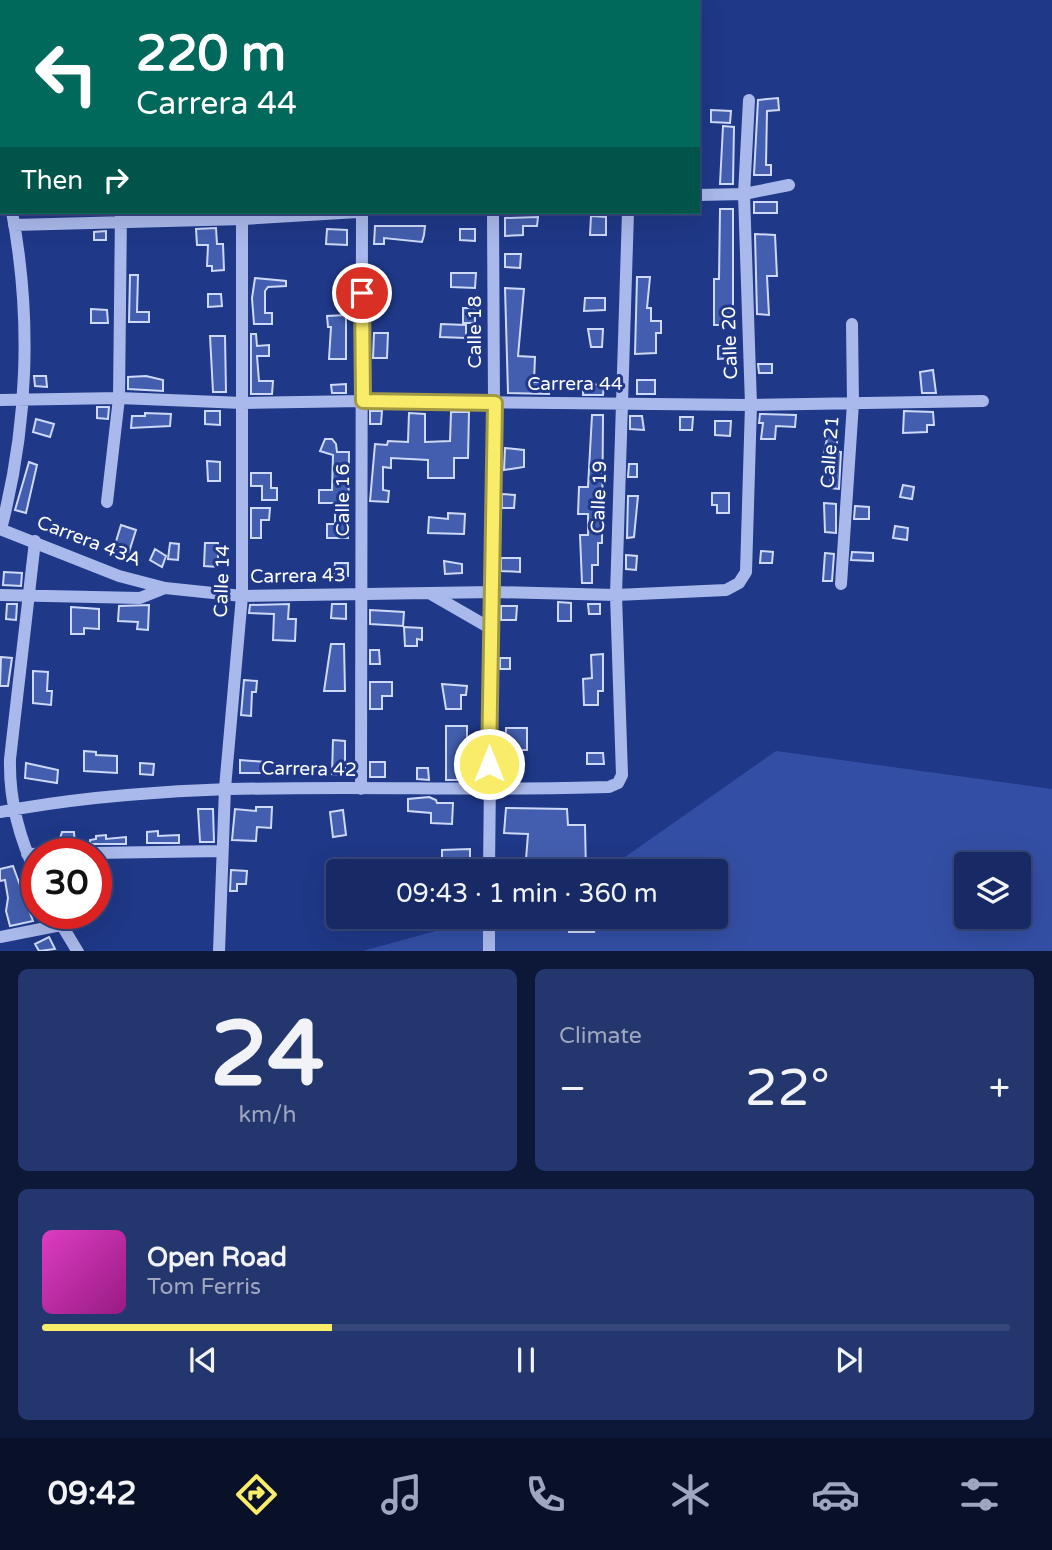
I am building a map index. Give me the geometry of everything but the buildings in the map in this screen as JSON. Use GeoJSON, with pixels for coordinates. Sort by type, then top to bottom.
{"type":"FeatureCollection","features":[{"type":"Feature","properties":{"kind":"street","name":"Calle 20"},"geometry":{"type":"LineString","coordinates":[[739,583],[746,572],[751,404],[744,194],[749,100]]}},
{"type":"Feature","properties":{"kind":"street"},"geometry":{"type":"LineString","coordinates":[[700,195],[744,194],[789,185]]}},
{"type":"Feature","properties":{"kind":"street"},"geometry":{"type":"LineString","coordinates":[[1,529],[16,470],[24,402],[22,318],[12,214]]}},
{"type":"Feature","properties":{"kind":"street"},"geometry":{"type":"LineString","coordinates":[[14,225],[121,216],[281,214]]}},
{"type":"Feature","properties":{"kind":"street","name":"Calle 16"},"geometry":{"type":"LineString","coordinates":[[360,214],[363,401],[362,789]]}},
{"type":"Feature","properties":{"kind":"street","name":"Calle 18"},"geometry":{"type":"LineString","coordinates":[[489,859],[495,403],[493,214]]}},
{"type":"Feature","properties":{"kind":"street","name":"Calle 19"},"geometry":{"type":"LineString","coordinates":[[618,783],[622,775],[616,595],[628,214]]}},
{"type":"Feature","properties":{"kind":"street","name":"Calle 14"},"geometry":{"type":"LineString","coordinates":[[219,951],[225,788],[242,596],[242,215]]}},
{"type":"Feature","properties":{"kind":"street"},"geometry":{"type":"LineString","coordinates":[[107,502],[119,398],[121,216]]}},
{"type":"Feature","properties":{"kind":"street","name":"Calle 21"},"geometry":{"type":"LineString","coordinates":[[841,584],[853,403],[852,324]]}},
{"type":"Feature","properties":{"kind":"street","name":"Carrera 44"},"geometry":{"type":"LineString","coordinates":[[0,401],[119,398],[243,403],[363,401],[751,404],[983,401]]}},
{"type":"Feature","properties":{"kind":"street","name":"Carrera 43A"},"geometry":{"type":"LineString","coordinates":[[1,529],[119,576],[165,588]]}},
{"type":"Feature","properties":{"kind":"street"},"geometry":{"type":"LineString","coordinates":[[22,838],[13,810],[10,759],[35,541]]}},
{"type":"Feature","properties":{"kind":"street","name":"Carrera 43"},"geometry":{"type":"LineString","coordinates":[[0,595],[140,598],[165,588],[242,596],[493,592],[616,595],[726,590],[739,583]]}},
{"type":"Feature","properties":{"kind":"street"},"geometry":{"type":"LineString","coordinates":[[431,594],[490,628]]}},
{"type":"Feature","properties":{"kind":"street","name":"Carrera 42"},"geometry":{"type":"LineString","coordinates":[[0,812],[225,788],[489,791],[609,787],[618,783]]}},
{"type":"Feature","properties":{"kind":"street"},"geometry":{"type":"LineString","coordinates":[[112,853],[222,851]]}},
{"type":"Feature","properties":{"kind":"street"},"geometry":{"type":"LineString","coordinates":[[0,937],[26,929]]}},
{"type":"Feature","properties":{"kind":"street"},"geometry":{"type":"LineString","coordinates":[[64,929],[78,951]]}},
{"type":"Feature","properties":{"kind":"street"},"geometry":{"type":"LineString","coordinates":[[489,929],[489,951]]}},
{"type":"Feature","properties":{"kind":"shaded area"},"geometry":{"type":"Polygon","coordinates":[[[776,751],[1052,789],[1052,951],[363,951],[443,929],[728,929],[728,859],[622,859],[776,751]]]}},
{"type":"Feature","properties":{"kind":"route"},"geometry":{"type":"LineString","coordinates":[[362,293],[363,401],[495,403],[489,764]]}}]}
